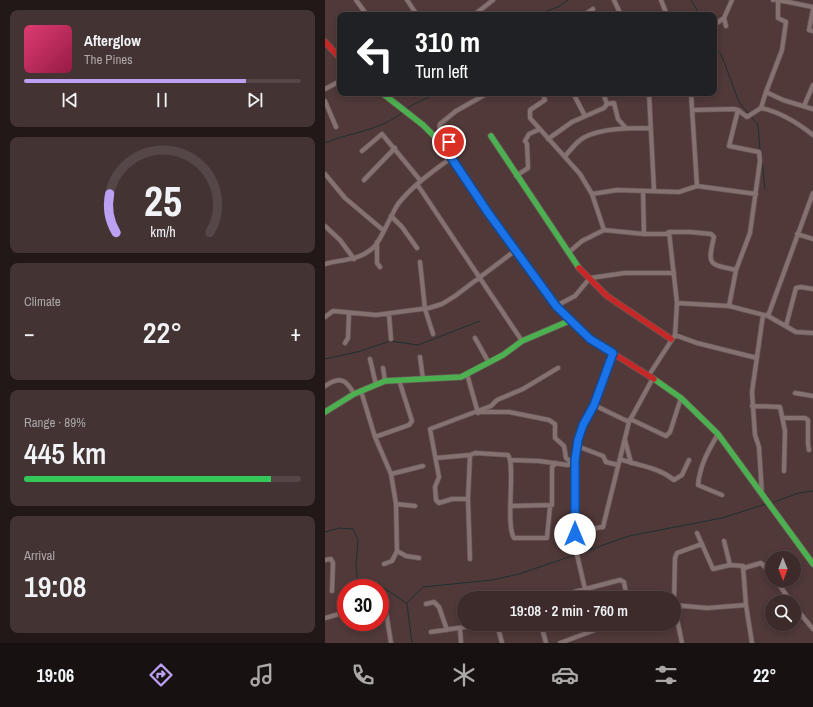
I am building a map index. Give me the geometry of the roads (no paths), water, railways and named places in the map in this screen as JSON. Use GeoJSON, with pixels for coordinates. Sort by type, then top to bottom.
{"type":"FeatureCollection","features":[{"type":"Feature","properties":{"kind":"street"},"geometry":{"type":"LineString","coordinates":[[356,0],[365,12]]}},
{"type":"Feature","properties":{"kind":"street"},"geometry":{"type":"LineString","coordinates":[[407,0],[415,12]]}},
{"type":"Feature","properties":{"kind":"street"},"geometry":{"type":"LineString","coordinates":[[478,12],[493,0]]}},
{"type":"Feature","properties":{"kind":"street"},"geometry":{"type":"LineString","coordinates":[[615,0],[620,12]]}},
{"type":"Feature","properties":{"kind":"street"},"geometry":{"type":"LineString","coordinates":[[661,0],[666,12]]}},
{"type":"Feature","properties":{"kind":"street"},"geometry":{"type":"LineString","coordinates":[[717,23],[724,18],[732,0]]}},
{"type":"Feature","properties":{"kind":"street"},"geometry":{"type":"LineString","coordinates":[[693,110],[738,110],[747,117],[761,108],[782,50],[786,22],[779,18],[778,0],[813,8],[809,30],[813,31]]}},
{"type":"Feature","properties":{"kind":"street"},"geometry":{"type":"LineString","coordinates":[[589,12],[593,9]]}},
{"type":"Feature","properties":{"kind":"street"},"geometry":{"type":"LineString","coordinates":[[724,18],[725,26]]}},
{"type":"Feature","properties":{"kind":"street"},"geometry":{"type":"LineString","coordinates":[[325,42],[337,55]]}},
{"type":"Feature","properties":{"kind":"street"},"geometry":{"type":"LineString","coordinates":[[325,89],[337,83]]}},
{"type":"Feature","properties":{"kind":"street"},"geometry":{"type":"LineString","coordinates":[[804,106],[813,86]]}},
{"type":"Feature","properties":{"kind":"street"},"geometry":{"type":"LineString","coordinates":[[766,92],[783,100],[813,109]]}},
{"type":"Feature","properties":{"kind":"street"},"geometry":{"type":"LineString","coordinates":[[386,96],[438,140],[450,155],[489,214],[556,306],[569,320],[590,339],[651,376],[681,398],[718,434],[813,564]]}},
{"type":"Feature","properties":{"kind":"street"},"geometry":{"type":"LineString","coordinates":[[325,264],[354,259],[375,246],[399,204],[419,182],[450,155],[450,145],[441,133],[440,124],[456,111],[483,96]]}},
{"type":"Feature","properties":{"kind":"street"},"geometry":{"type":"LineString","coordinates":[[543,96],[545,100],[530,110],[530,118],[580,174],[591,194],[604,230]]}},
{"type":"Feature","properties":{"kind":"street"},"geometry":{"type":"LineString","coordinates":[[575,96],[585,116]]}},
{"type":"Feature","properties":{"kind":"street"},"geometry":{"type":"LineString","coordinates":[[604,96],[607,104]]}},
{"type":"Feature","properties":{"kind":"street"},"geometry":{"type":"LineString","coordinates":[[649,96],[654,190]]}},
{"type":"Feature","properties":{"kind":"street"},"geometry":{"type":"LineString","coordinates":[[691,96],[697,186]]}},
{"type":"Feature","properties":{"kind":"street"},"geometry":{"type":"LineString","coordinates":[[325,101],[335,127]]}},
{"type":"Feature","properties":{"kind":"street"},"geometry":{"type":"LineString","coordinates":[[548,139],[571,122],[604,108],[607,104],[614,103],[618,119],[626,128]]}},
{"type":"Feature","properties":{"kind":"street"},"geometry":{"type":"LineString","coordinates":[[761,108],[770,110],[800,124],[813,134]]}},
{"type":"Feature","properties":{"kind":"street"},"geometry":{"type":"LineString","coordinates":[[729,306],[737,270],[750,233],[760,161],[759,153],[729,146],[738,110]]}},
{"type":"Feature","properties":{"kind":"street"},"geometry":{"type":"LineString","coordinates":[[565,156],[583,138],[605,131],[626,128],[651,128]]}},
{"type":"Feature","properties":{"kind":"street"},"geometry":{"type":"LineString","coordinates":[[516,176],[528,168],[527,144],[525,141],[529,134],[540,129]]}},
{"type":"Feature","properties":{"kind":"street"},"geometry":{"type":"LineString","coordinates":[[362,151],[382,134],[395,148],[419,182],[479,277],[522,341]]}},
{"type":"Feature","properties":{"kind":"street"},"geometry":{"type":"LineString","coordinates":[[491,136],[576,265],[607,296],[673,337],[757,358]]}},
{"type":"Feature","properties":{"kind":"street"},"geometry":{"type":"LineString","coordinates":[[364,180],[395,148]]}},
{"type":"Feature","properties":{"kind":"street"},"geometry":{"type":"LineString","coordinates":[[325,174],[345,198],[383,230]]}},
{"type":"Feature","properties":{"kind":"street"},"geometry":{"type":"LineString","coordinates":[[591,194],[617,190],[679,192],[697,186],[756,194]]}},
{"type":"Feature","properties":{"kind":"street"},"geometry":{"type":"LineString","coordinates":[[643,192],[644,234]]}},
{"type":"Feature","properties":{"kind":"street"},"geometry":{"type":"LineString","coordinates":[[768,316],[813,193]]}},
{"type":"Feature","properties":{"kind":"street"},"geometry":{"type":"LineString","coordinates":[[391,216],[402,227],[417,248]]}},
{"type":"Feature","properties":{"kind":"street"},"geometry":{"type":"LineString","coordinates":[[325,226],[340,240],[354,259]]}},
{"type":"Feature","properties":{"kind":"street"},"geometry":{"type":"LineString","coordinates":[[568,253],[582,241],[604,230],[644,234],[690,232],[713,235],[709,257],[712,263],[737,270]]}},
{"type":"Feature","properties":{"kind":"street"},"geometry":{"type":"LineString","coordinates":[[575,534],[585,532],[589,529],[603,528],[630,421],[651,376],[673,337],[677,303],[669,232]]}},
{"type":"Feature","properties":{"kind":"street"},"geometry":{"type":"LineString","coordinates":[[797,234],[813,239]]}},
{"type":"Feature","properties":{"kind":"street"},"geometry":{"type":"LineString","coordinates":[[377,242],[377,263],[380,267]]}},
{"type":"Feature","properties":{"kind":"street"},"geometry":{"type":"LineString","coordinates":[[325,317],[333,311],[359,315],[389,314],[425,309],[442,304],[516,250]]}},
{"type":"Feature","properties":{"kind":"street"},"geometry":{"type":"LineString","coordinates":[[420,262],[425,309],[433,334]]}},
{"type":"Feature","properties":{"kind":"street"},"geometry":{"type":"LineString","coordinates":[[556,306],[575,296],[590,278],[625,273],[674,274]]}},
{"type":"Feature","properties":{"kind":"street"},"geometry":{"type":"LineString","coordinates":[[786,326],[796,288],[801,287],[813,289]]}},
{"type":"Feature","properties":{"kind":"street"},"geometry":{"type":"LineString","coordinates":[[677,303],[729,306],[768,316],[796,332],[813,333]]}},
{"type":"Feature","properties":{"kind":"street"},"geometry":{"type":"LineString","coordinates":[[345,343],[347,338],[349,313]]}},
{"type":"Feature","properties":{"kind":"street"},"geometry":{"type":"LineString","coordinates":[[389,314],[391,339]]}},
{"type":"Feature","properties":{"kind":"street"},"geometry":{"type":"LineString","coordinates":[[763,315],[752,392],[755,435],[759,447],[763,497]]}},
{"type":"Feature","properties":{"kind":"street"},"geometry":{"type":"LineString","coordinates":[[325,412],[354,394],[385,381],[454,379],[489,363],[522,341],[569,320]]}},
{"type":"Feature","properties":{"kind":"street"},"geometry":{"type":"LineString","coordinates":[[475,338],[489,363]]}},
{"type":"Feature","properties":{"kind":"street"},"geometry":{"type":"LineString","coordinates":[[585,589],[576,549],[573,461],[583,425],[594,405],[613,353]]}},
{"type":"Feature","properties":{"kind":"street"},"geometry":{"type":"LineString","coordinates":[[420,357],[423,379]]}},
{"type":"Feature","properties":{"kind":"street"},"geometry":{"type":"LineString","coordinates":[[370,359],[376,386]]}},
{"type":"Feature","properties":{"kind":"street"},"geometry":{"type":"LineString","coordinates":[[383,368],[385,381]]}},
{"type":"Feature","properties":{"kind":"street"},"geometry":{"type":"LineString","coordinates":[[469,499],[452,499],[446,502],[437,502],[435,497],[435,488],[439,477],[430,429],[477,412],[558,368]]}},
{"type":"Feature","properties":{"kind":"street"},"geometry":{"type":"LineString","coordinates":[[467,374],[477,412]]}},
{"type":"Feature","properties":{"kind":"street"},"geometry":{"type":"LineString","coordinates":[[325,386],[338,380],[344,380],[349,384],[354,394]]}},
{"type":"Feature","properties":{"kind":"street"},"geometry":{"type":"LineString","coordinates":[[375,437],[409,425],[413,421],[399,380]]}},
{"type":"Feature","properties":{"kind":"street"},"geometry":{"type":"LineString","coordinates":[[361,391],[375,437],[391,474],[396,504],[397,551],[392,561],[383,564]]}},
{"type":"Feature","properties":{"kind":"street"},"geometry":{"type":"LineString","coordinates":[[795,393],[813,396]]}},
{"type":"Feature","properties":{"kind":"street"},"geometry":{"type":"LineString","coordinates":[[594,405],[666,436],[670,432],[681,398]]}},
{"type":"Feature","properties":{"kind":"street"},"geometry":{"type":"LineString","coordinates":[[752,406],[779,406],[784,418],[784,471]]}},
{"type":"Feature","properties":{"kind":"street"},"geometry":{"type":"LineString","coordinates":[[477,412],[509,412],[549,420],[555,424],[555,438],[564,446],[566,458],[573,461]]}},
{"type":"Feature","properties":{"kind":"street"},"geometry":{"type":"LineString","coordinates":[[784,418],[808,420],[809,450]]}},
{"type":"Feature","properties":{"kind":"street"},"geometry":{"type":"LineString","coordinates":[[718,434],[705,455],[699,472],[698,485],[722,495]]}},
{"type":"Feature","properties":{"kind":"street"},"geometry":{"type":"LineString","coordinates":[[625,438],[631,463]]}},
{"type":"Feature","properties":{"kind":"street"},"geometry":{"type":"LineString","coordinates":[[577,446],[588,452],[603,456],[606,462],[618,465]]}},
{"type":"Feature","properties":{"kind":"street"},"geometry":{"type":"LineString","coordinates":[[436,458],[470,455],[475,453],[508,455],[511,460],[511,506],[514,538],[547,538],[550,507],[552,504],[552,467],[555,463]]}},
{"type":"Feature","properties":{"kind":"street"},"geometry":{"type":"LineString","coordinates":[[470,455],[470,559]]}},
{"type":"Feature","properties":{"kind":"street"},"geometry":{"type":"LineString","coordinates":[[620,459],[644,468],[651,467],[674,480],[682,475],[689,460]]}},
{"type":"Feature","properties":{"kind":"street"},"geometry":{"type":"LineString","coordinates":[[511,460],[568,465],[573,461]]}},
{"type":"Feature","properties":{"kind":"street"},"geometry":{"type":"LineString","coordinates":[[391,474],[423,466]]}},
{"type":"Feature","properties":{"kind":"street"},"geometry":{"type":"LineString","coordinates":[[396,504],[415,506]]}},
{"type":"Feature","properties":{"kind":"street"},"geometry":{"type":"LineString","coordinates":[[511,506],[550,507]]}},
{"type":"Feature","properties":{"kind":"street"},"geometry":{"type":"LineString","coordinates":[[697,534],[713,569],[730,565],[741,565],[744,568],[761,564],[765,568]]}},
{"type":"Feature","properties":{"kind":"street"},"geometry":{"type":"LineString","coordinates":[[724,541],[730,565]]}},
{"type":"Feature","properties":{"kind":"street"},"geometry":{"type":"LineString","coordinates":[[675,591],[676,555],[702,544]]}},
{"type":"Feature","properties":{"kind":"street"},"geometry":{"type":"LineString","coordinates":[[397,551],[407,556],[419,558]]}},
{"type":"Feature","properties":{"kind":"street"},"geometry":{"type":"LineString","coordinates":[[325,560],[331,559],[333,563],[332,591]]}},
{"type":"Feature","properties":{"kind":"street"},"geometry":{"type":"LineString","coordinates":[[744,568],[746,605],[752,643]]}},
{"type":"Feature","properties":{"kind":"street"},"geometry":{"type":"LineString","coordinates":[[579,591],[621,580],[624,582],[626,591]]}},
{"type":"Feature","properties":{"kind":"street"},"geometry":{"type":"LineString","coordinates":[[426,604],[434,602],[439,607],[447,630]]}},
{"type":"Feature","properties":{"kind":"street"},"geometry":{"type":"LineString","coordinates":[[681,605],[707,608],[746,605]]}},
{"type":"Feature","properties":{"kind":"street"},"geometry":{"type":"LineString","coordinates":[[801,614],[813,629]]}},
{"type":"Feature","properties":{"kind":"street"},"geometry":{"type":"LineString","coordinates":[[325,618],[337,615]]}},
{"type":"Feature","properties":{"kind":"street"},"geometry":{"type":"LineString","coordinates":[[431,632],[457,629]]}},
{"type":"Feature","properties":{"kind":"street"},"geometry":{"type":"LineString","coordinates":[[389,630],[391,643]]}},
{"type":"Feature","properties":{"kind":"street"},"geometry":{"type":"LineString","coordinates":[[459,631],[461,643]]}},
{"type":"Feature","properties":{"kind":"street"},"geometry":{"type":"LineString","coordinates":[[499,631],[502,643]]}},
{"type":"Feature","properties":{"kind":"street"},"geometry":{"type":"LineString","coordinates":[[543,631],[546,643]]}},
{"type":"Feature","properties":{"kind":"street"},"geometry":{"type":"LineString","coordinates":[[560,643],[592,631]]}},
{"type":"Feature","properties":{"kind":"street"},"geometry":{"type":"LineString","coordinates":[[680,631],[682,643]]}},
{"type":"Feature","properties":{"kind":"waterway"},"geometry":{"type":"LineString","coordinates":[[544,12],[558,7],[568,0]]}},
{"type":"Feature","properties":{"kind":"waterway"},"geometry":{"type":"LineString","coordinates":[[691,0],[698,12]]}},
{"type":"Feature","properties":{"kind":"waterway"},"geometry":{"type":"LineString","coordinates":[[717,51],[721,54],[739,102],[749,114]]}},
{"type":"Feature","properties":{"kind":"waterway"},"geometry":{"type":"LineString","coordinates":[[407,109],[432,96]]}},
{"type":"Feature","properties":{"kind":"waterway"},"geometry":{"type":"LineString","coordinates":[[325,143],[375,127],[403,112]]}},
{"type":"Feature","properties":{"kind":"waterway"},"geometry":{"type":"LineString","coordinates":[[751,116],[758,125],[760,150]]}},
{"type":"Feature","properties":{"kind":"waterway"},"geometry":{"type":"LineString","coordinates":[[762,160],[765,189]]}},
{"type":"Feature","properties":{"kind":"waterway"},"geometry":{"type":"LineString","coordinates":[[325,359],[361,351],[390,341],[418,345],[480,321]]}},
{"type":"Feature","properties":{"kind":"waterway"},"geometry":{"type":"LineString","coordinates":[[771,503],[799,493],[813,491]]}},
{"type":"Feature","properties":{"kind":"waterway"},"geometry":{"type":"LineString","coordinates":[[578,554],[629,536],[722,518],[766,504]]}},
{"type":"Feature","properties":{"kind":"waterway"},"geometry":{"type":"LineString","coordinates":[[325,532],[339,528],[353,529],[358,540],[356,565],[358,585],[374,581],[406,603]]}},
{"type":"Feature","properties":{"kind":"waterway"},"geometry":{"type":"LineString","coordinates":[[407,603],[423,587],[492,580],[519,574],[575,555]]}},
{"type":"Feature","properties":{"kind":"waterway"},"geometry":{"type":"LineString","coordinates":[[407,604],[412,643]]}}]}
